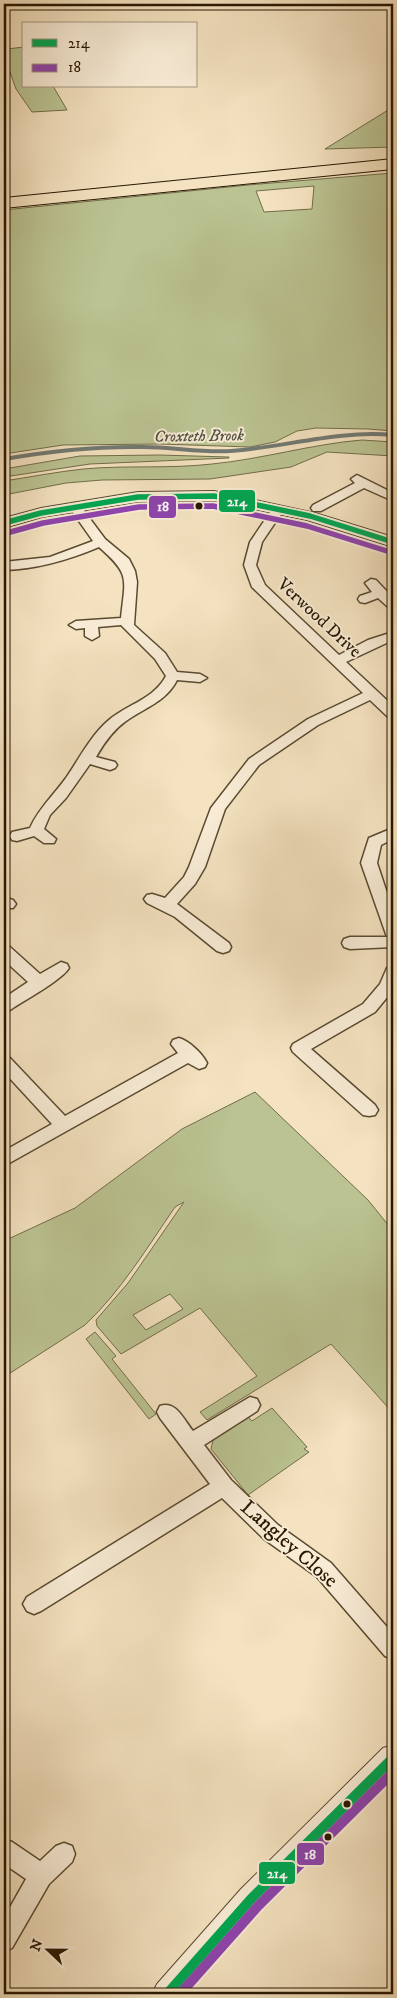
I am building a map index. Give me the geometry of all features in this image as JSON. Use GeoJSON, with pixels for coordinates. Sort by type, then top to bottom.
{"type":"FeatureCollection","features":[{"type":"Feature","properties":{"kind":"highway"},"geometry":{"type":"LineString","coordinates":[[4,192],[393,154]]}},
{"type":"Feature","properties":{"kind":"highway"},"geometry":{"type":"LineString","coordinates":[[4,203],[393,164]]}},
{"type":"Feature","properties":{"kind":"street"},"geometry":{"type":"LineString","coordinates":[[317,508],[360,481],[393,497]]}},
{"type":"Feature","properties":{"kind":"street"},"geometry":{"type":"LineString","coordinates":[[4,523],[41,513],[138,497],[214,496],[277,511],[310,516],[393,542]]}},
{"type":"Feature","properties":{"kind":"street"},"geometry":{"type":"LineString","coordinates":[[75,507],[101,542],[124,562],[129,571],[131,582],[127,621],[132,631],[160,656],[173,676]]}},
{"type":"Feature","properties":{"kind":"street","name":"Verwood Drive"},"geometry":{"type":"LineString","coordinates":[[277,511],[256,542],[250,565],[259,587],[393,714]]}},
{"type":"Feature","properties":{"kind":"street"},"geometry":{"type":"LineString","coordinates":[[4,566],[51,562],[101,542]]}},
{"type":"Feature","properties":{"kind":"street"},"geometry":{"type":"LineString","coordinates":[[365,598],[376,588],[393,604]]}},
{"type":"Feature","properties":{"kind":"street"},"geometry":{"type":"LineString","coordinates":[[76,624],[92,630],[127,621]]}},
{"type":"Feature","properties":{"kind":"street"},"geometry":{"type":"LineString","coordinates":[[337,661],[373,643],[393,636]]}},
{"type":"Feature","properties":{"kind":"street"},"geometry":{"type":"LineString","coordinates":[[173,676],[200,678]]}},
{"type":"Feature","properties":{"kind":"street"},"geometry":{"type":"LineString","coordinates":[[17,836],[42,835],[44,813],[61,795],[112,725],[165,690],[173,676]]}},
{"type":"Feature","properties":{"kind":"street"},"geometry":{"type":"LineString","coordinates":[[168,904],[190,880],[198,867],[218,808],[254,762],[312,722],[372,694]]}},
{"type":"Feature","properties":{"kind":"street"},"geometry":{"type":"LineString","coordinates":[[87,759],[110,765]]}},
{"type":"Feature","properties":{"kind":"street"},"geometry":{"type":"LineString","coordinates":[[393,833],[374,842],[369,863],[393,933]]}},
{"type":"Feature","properties":{"kind":"street"},"geometry":{"type":"LineString","coordinates":[[152,899],[168,904],[220,951],[238,942]]}},
{"type":"Feature","properties":{"kind":"street"},"geometry":{"type":"LineString","coordinates":[[350,943],[393,942]]}},
{"type":"Feature","properties":{"kind":"street"},"geometry":{"type":"LineString","coordinates":[[4,950],[40,983]]}},
{"type":"Feature","properties":{"kind":"street"},"geometry":{"type":"LineString","coordinates":[[4,1006],[61,968]]}},
{"type":"Feature","properties":{"kind":"street"},"geometry":{"type":"LineString","coordinates":[[369,1110],[300,1048],[369,1008],[387,987],[393,972]]}},
{"type":"Feature","properties":{"kind":"street"},"geometry":{"type":"LineString","coordinates":[[4,1159],[189,1054]]}},
{"type":"Feature","properties":{"kind":"street"},"geometry":{"type":"LineString","coordinates":[[4,1062],[63,1125]]}},
{"type":"Feature","properties":{"kind":"street"},"geometry":{"type":"LineString","coordinates":[[192,1442],[250,1405]]}},
{"type":"Feature","properties":{"kind":"street","name":"Langley Close"},"geometry":{"type":"LineString","coordinates":[[167,1412],[224,1486],[271,1532],[324,1570],[393,1649]]}},
{"type":"Feature","properties":{"kind":"street"},"geometry":{"type":"LineString","coordinates":[[34,1604],[224,1486]]}},
{"type":"Feature","properties":{"kind":"street"},"geometry":{"type":"LineString","coordinates":[[167,1994],[251,1899],[393,1758]]}},
{"type":"Feature","properties":{"kind":"street"},"geometry":{"type":"LineString","coordinates":[[4,1850],[41,1876]]}},
{"type":"Feature","properties":{"kind":"street"},"geometry":{"type":"LineString","coordinates":[[4,1940],[41,1876],[64,1854]]}},
{"type":"Feature","properties":{"kind":"green space"},"geometry":{"type":"Polygon","coordinates":[[[22,47],[22,88],[54,88],[67,110],[32,112],[16,89],[10,72],[5,66],[4,52],[7,49],[22,47]]]}},
{"type":"Feature","properties":{"kind":"green space"},"geometry":{"type":"Polygon","coordinates":[[[393,107],[393,147],[325,149],[393,107]]]}},
{"type":"Feature","properties":{"kind":"green space"},"geometry":{"type":"Polygon","coordinates":[[[393,173],[393,431],[316,428],[297,431],[275,442],[250,447],[160,444],[63,445],[4,454],[4,210],[248,185],[393,173]],[[314,186],[256,191],[264,212],[312,209],[314,186]]]}},
{"type":"Feature","properties":{"kind":"green space"},"geometry":{"type":"Polygon","coordinates":[[[362,440],[393,442],[393,456],[327,452],[291,467],[210,479],[102,480],[66,483],[4,495],[4,481],[53,473],[99,468],[212,464],[362,440]]]}},
{"type":"Feature","properties":{"kind":"green space"},"geometry":{"type":"Polygon","coordinates":[[[159,455],[229,458],[90,464],[4,477],[4,469],[80,456],[159,455]]]}},
{"type":"Feature","properties":{"kind":"green space"},"geometry":{"type":"Polygon","coordinates":[[[255,1092],[368,1200],[393,1231],[393,1413],[331,1344],[207,1420],[200,1412],[257,1376],[200,1308],[121,1354],[97,1326],[96,1320],[128,1283],[184,1202],[175,1207],[122,1284],[85,1325],[4,1377],[4,1241],[75,1208],[182,1129],[255,1092]],[[170,1294],[133,1315],[146,1330],[183,1309],[170,1294]]]}},
{"type":"Feature","properties":{"kind":"green space"},"geometry":{"type":"Polygon","coordinates":[[[95,1332],[116,1356],[112,1359],[156,1414],[149,1419],[86,1339],[95,1332]]]}},
{"type":"Feature","properties":{"kind":"green space"},"geometry":{"type":"Polygon","coordinates":[[[272,1408],[307,1447],[304,1449],[309,1452],[248,1495],[211,1449],[214,1436],[246,1415],[252,1421],[272,1408]]]}},
{"type":"Feature","properties":{"kind":"waterway","name":"Croxteth Brook"},"geometry":{"type":"LineString","coordinates":[[4,459],[56,451],[109,447],[155,447],[231,451],[352,435],[393,435]]}},
{"type":"Feature","properties":{"kind":"transit line","name":"214"},"geometry":{"type":"LineString","coordinates":[[4,523],[41,513],[138,497],[214,496],[310,516],[393,542]]}},
{"type":"Feature","properties":{"kind":"transit line","name":"18"},"geometry":{"type":"LineString","coordinates":[[7,533],[43,523],[139,507],[213,506],[307,526],[390,552]]}},
{"type":"Feature","properties":{"kind":"transit line","name":"214"},"geometry":{"type":"LineString","coordinates":[[167,1994],[251,1899],[393,1758]]}},
{"type":"Feature","properties":{"kind":"transit line","name":"18"},"geometry":{"type":"LineString","coordinates":[[180,1994],[258,1906],[393,1772]]}}]}
